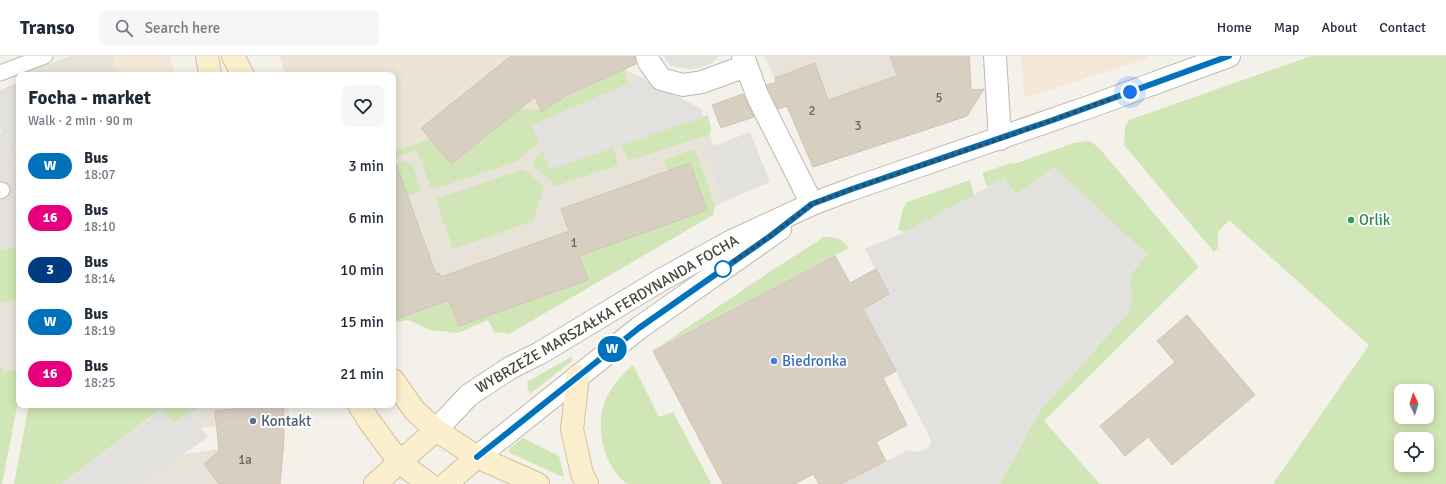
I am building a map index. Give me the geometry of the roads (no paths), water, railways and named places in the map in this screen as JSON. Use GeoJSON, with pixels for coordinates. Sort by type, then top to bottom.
{"type":"FeatureCollection","features":[{"type":"Feature","properties":{"kind":"main road"},"geometry":{"type":"LineString","coordinates":[[207,56],[210,72]]}},
{"type":"Feature","properties":{"kind":"main road"},"geometry":{"type":"LineString","coordinates":[[233,56],[241,72]]}},
{"type":"Feature","properties":{"kind":"main road"},"geometry":{"type":"LineString","coordinates":[[578,376],[572,429],[582,474],[587,484]]}},
{"type":"Feature","properties":{"kind":"main road"},"geometry":{"type":"LineString","coordinates":[[396,384],[415,411],[436,430],[477,457],[538,484]]}},
{"type":"Feature","properties":{"kind":"main road"},"geometry":{"type":"LineString","coordinates":[[361,408],[400,463],[429,484]]}},
{"type":"Feature","properties":{"kind":"main road","name":"WYBRZEŻE MARSZAŁKA FERDYNANDA FOCHA"},"geometry":{"type":"LineString","coordinates":[[375,484],[436,430]]}},
{"type":"Feature","properties":{"kind":"main road","name":"WYBRZEŻE MARSZAŁKA FERDYNANDA FOCHA"},"geometry":{"type":"LineString","coordinates":[[446,484],[477,457]]}},
{"type":"Feature","properties":{"kind":"street"},"geometry":{"type":"LineString","coordinates":[[647,56],[649,62],[661,79],[682,85],[702,82],[744,61],[758,97],[812,204]]}},
{"type":"Feature","properties":{"kind":"street"},"geometry":{"type":"LineString","coordinates":[[995,56],[1000,139]]}},
{"type":"Feature","properties":{"kind":"street","name":"WYBRZEŻE MARSZAŁKA FERDYNANDA FOCHA"},"geometry":{"type":"LineString","coordinates":[[436,430],[469,395],[510,368],[540,353],[661,280],[730,242],[812,204],[859,186],[1000,139],[1229,56]]}},
{"type":"Feature","properties":{"kind":"street","name":"WYBRZEŻE MARSZAŁKA FERDYNANDA FOCHA"},"geometry":{"type":"LineString","coordinates":[[477,457],[639,328],[769,237],[812,204]]}},
{"type":"Feature","properties":{"kind":"lane"},"geometry":{"type":"LineString","coordinates":[[0,73],[45,56]]}},
{"type":"Feature","properties":{"kind":"place","name":"Orlik"},"geometry":{"type":"Point","coordinates":[1351,220]}},
{"type":"Feature","properties":{"kind":"place","name":"Biedronka"},"geometry":{"type":"Point","coordinates":[774,361]}},
{"type":"Feature","properties":{"kind":"place","name":"Kontakt"},"geometry":{"type":"Point","coordinates":[253,421]}}]}
